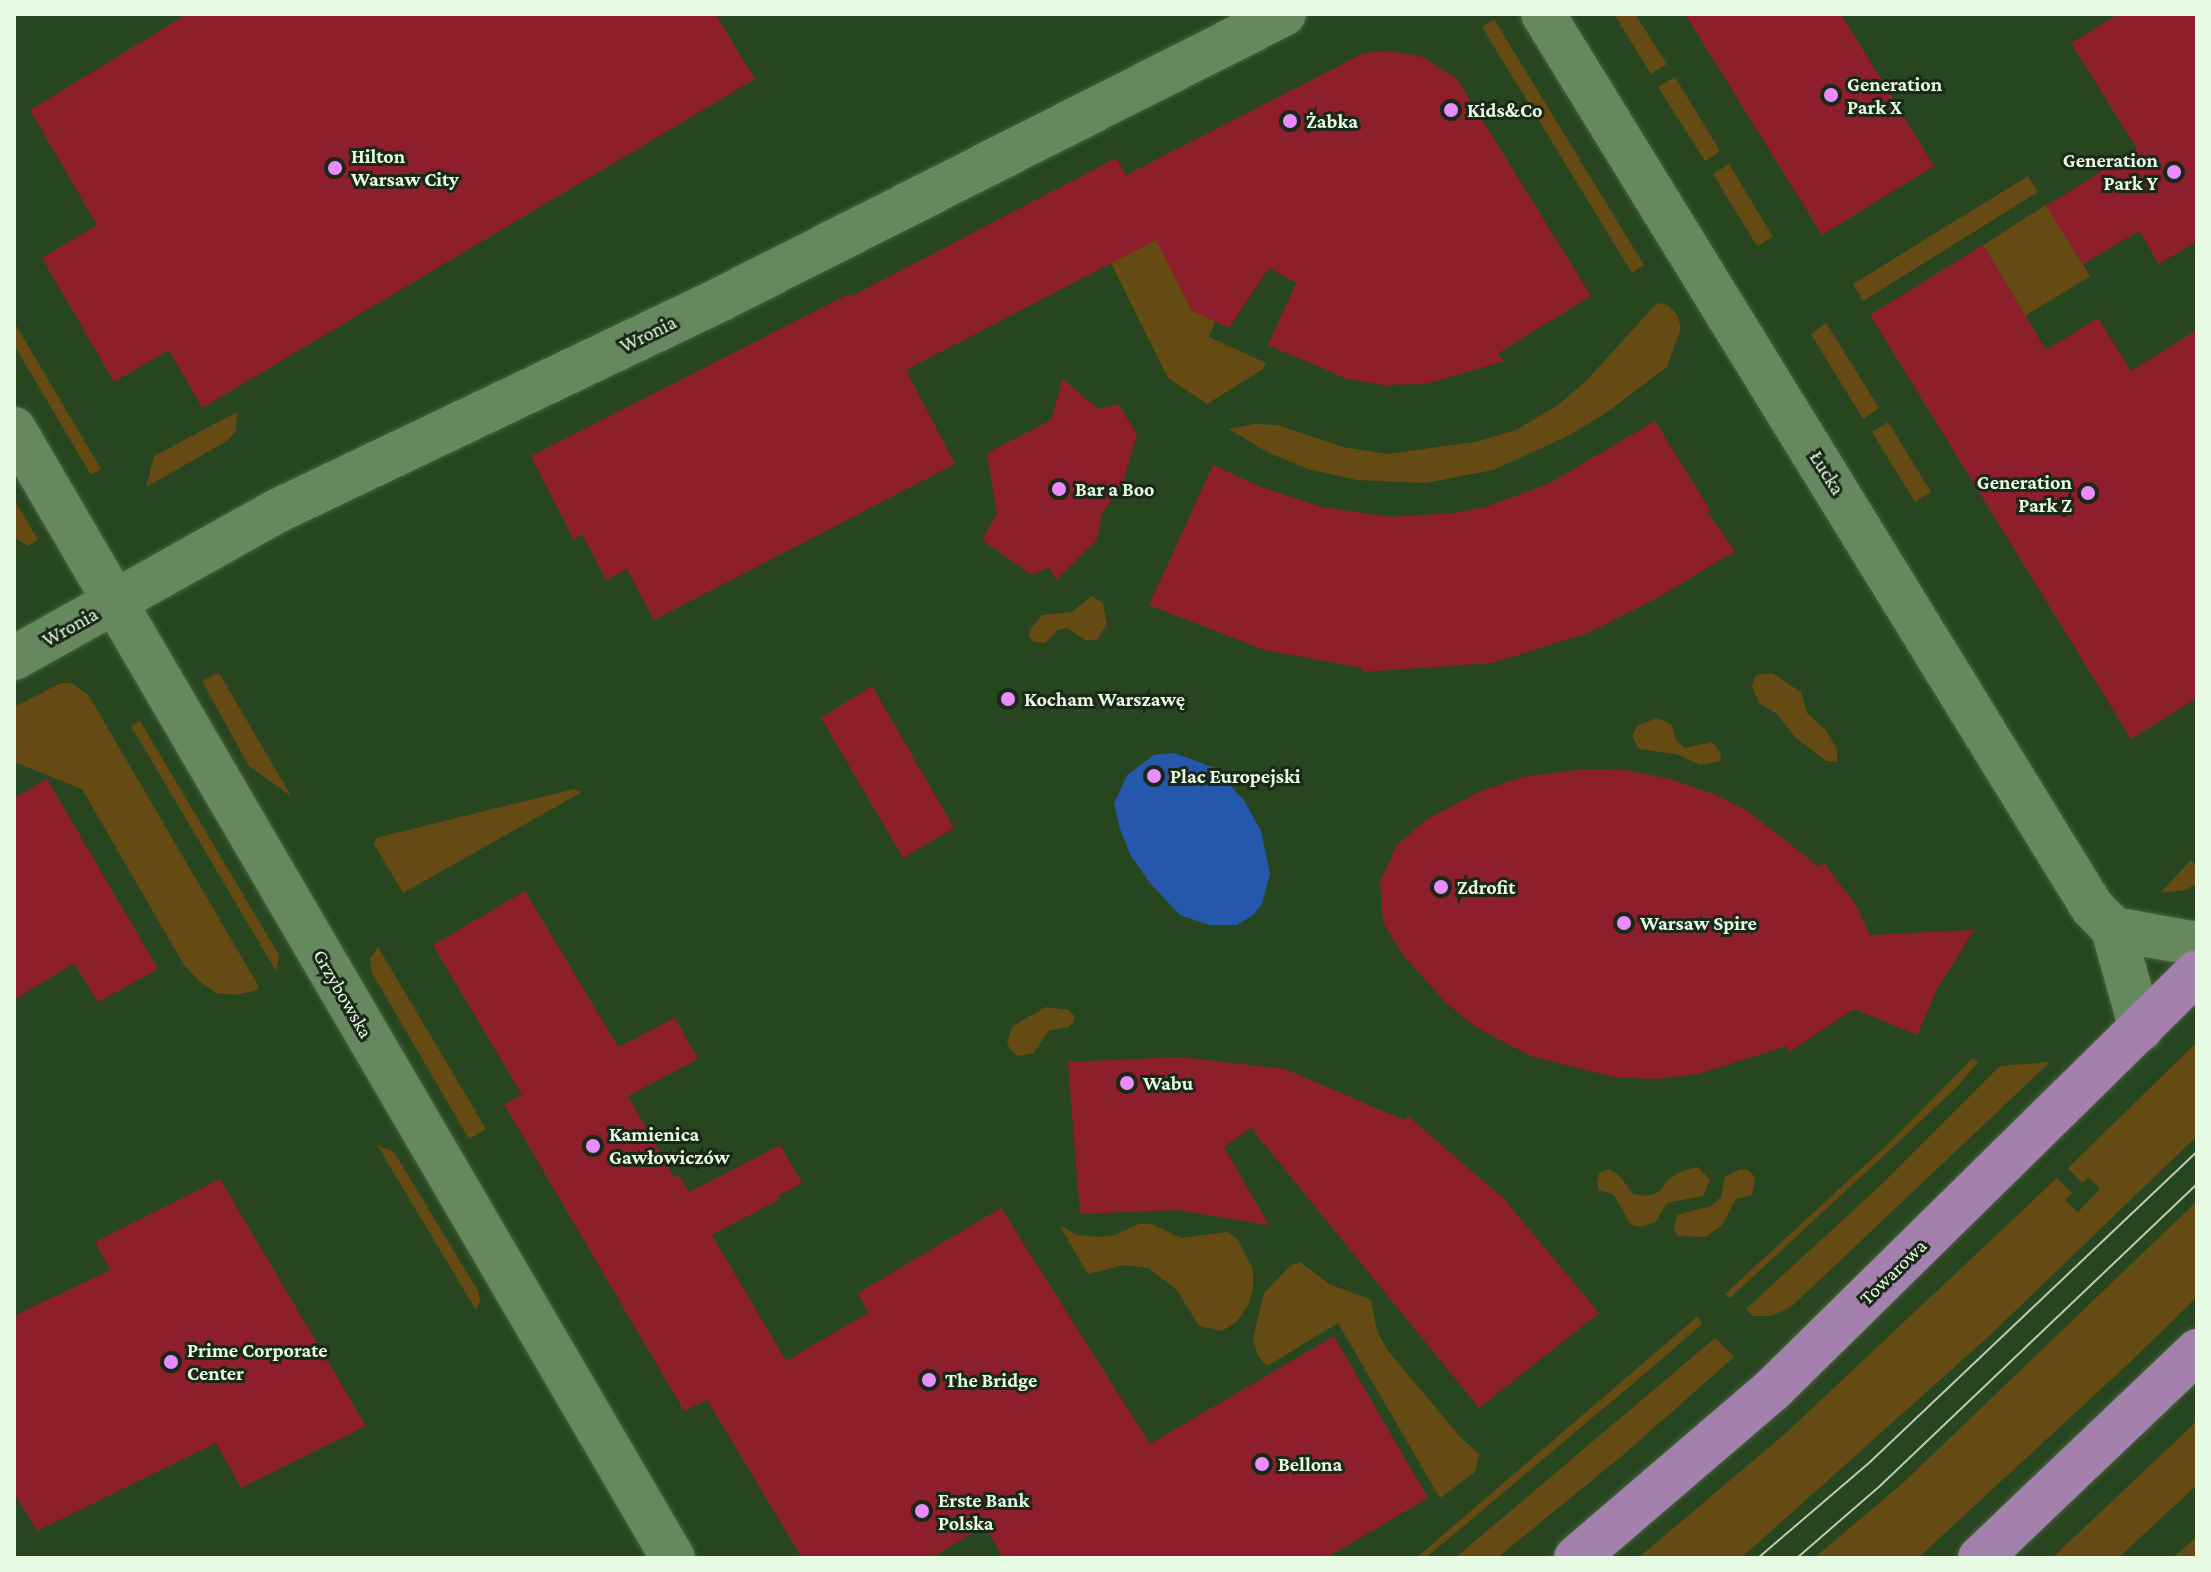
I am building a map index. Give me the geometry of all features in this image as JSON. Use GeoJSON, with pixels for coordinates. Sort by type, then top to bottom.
{"type":"FeatureCollection","features":[{"type":"Feature","properties":{"kind":"main road","name":"Towarowa"},"geometry":{"type":"LineString","coordinates":[[1576,1558],[1772,1390],[2197,972]]}},
{"type":"Feature","properties":{"kind":"main road"},"geometry":{"type":"LineString","coordinates":[[1980,1558],[2197,1351]]}},
{"type":"Feature","properties":{"kind":"street","name":"Wronia"},"geometry":{"type":"LineString","coordinates":[[14,658],[277,511],[721,299],[1284,14]]}},
{"type":"Feature","properties":{"kind":"street","name":"Łucka"},"geometry":{"type":"LineString","coordinates":[[1543,14],[2092,907],[2113,929],[2141,1029]]}},
{"type":"Feature","properties":{"kind":"street","name":"Grzybowska"},"geometry":{"type":"LineString","coordinates":[[14,429],[673,1558]]}},
{"type":"Feature","properties":{"kind":"street"},"geometry":{"type":"LineString","coordinates":[[2113,929],[2197,944]]}},
{"type":"Feature","properties":{"kind":"shaded area"},"geometry":{"type":"Polygon","coordinates":[[[1614,14],[1635,14],[1667,64],[1651,74],[1614,14]]]}},
{"type":"Feature","properties":{"kind":"shaded area"},"geometry":{"type":"Polygon","coordinates":[[[1494,19],[1644,265],[1632,273],[1482,27],[1494,19]]]}},
{"type":"Feature","properties":{"kind":"shaded area"},"geometry":{"type":"Polygon","coordinates":[[[1675,77],[1720,151],[1705,161],[1658,87],[1675,77]]]}},
{"type":"Feature","properties":{"kind":"shaded area"},"geometry":{"type":"Polygon","coordinates":[[[1729,164],[1773,237],[1757,246],[1713,174],[1729,164]]]}},
{"type":"Feature","properties":{"kind":"shaded area"},"geometry":{"type":"Polygon","coordinates":[[[2028,176],[2038,192],[1863,301],[1853,284],[2028,176]]]}},
{"type":"Feature","properties":{"kind":"shaded area"},"geometry":{"type":"Polygon","coordinates":[[[2046,205],[2090,276],[2025,316],[1983,245],[2046,205]]]}},
{"type":"Feature","properties":{"kind":"shaded area"},"geometry":{"type":"Polygon","coordinates":[[[1156,240],[1215,322],[1209,337],[1266,363],[1263,369],[1207,404],[1168,378],[1111,263],[1156,240]]]}},
{"type":"Feature","properties":{"kind":"shaded area"},"geometry":{"type":"Polygon","coordinates":[[[1657,303],[1668,305],[1677,315],[1681,328],[1667,367],[1606,413],[1566,437],[1493,470],[1425,483],[1357,480],[1308,469],[1267,452],[1229,429],[1255,424],[1277,425],[1343,447],[1387,454],[1475,442],[1516,430],[1557,406],[1586,381],[1657,303]]]}},
{"type":"Feature","properties":{"kind":"shaded area"},"geometry":{"type":"Polygon","coordinates":[[[14,322],[101,469],[91,475],[14,345],[14,322]]]}},
{"type":"Feature","properties":{"kind":"shaded area"},"geometry":{"type":"Polygon","coordinates":[[[1826,323],[1879,408],[1863,419],[1811,334],[1826,323]]]}},
{"type":"Feature","properties":{"kind":"shaded area"},"geometry":{"type":"Polygon","coordinates":[[[237,412],[236,431],[227,441],[146,487],[154,456],[237,412]]]}},
{"type":"Feature","properties":{"kind":"shaded area"},"geometry":{"type":"Polygon","coordinates":[[[1888,422],[1931,492],[1915,502],[1872,432],[1888,422]]]}},
{"type":"Feature","properties":{"kind":"shaded area"},"geometry":{"type":"Polygon","coordinates":[[[14,499],[38,540],[27,546],[14,537],[14,499]]]}},
{"type":"Feature","properties":{"kind":"shaded area"},"geometry":{"type":"Polygon","coordinates":[[[1092,596],[1103,603],[1107,624],[1097,640],[1085,640],[1067,628],[1058,630],[1045,643],[1034,642],[1029,637],[1030,630],[1042,615],[1072,612],[1092,596]]]}},
{"type":"Feature","properties":{"kind":"shaded area"},"geometry":{"type":"Polygon","coordinates":[[[219,673],[291,796],[249,766],[202,681],[219,673]]]}},
{"type":"Feature","properties":{"kind":"shaded area"},"geometry":{"type":"Polygon","coordinates":[[[1772,673],[1801,692],[1807,713],[1826,730],[1837,750],[1837,762],[1826,761],[1796,738],[1776,713],[1760,704],[1752,687],[1754,679],[1757,675],[1772,673]]]}},
{"type":"Feature","properties":{"kind":"shaded area"},"geometry":{"type":"Polygon","coordinates":[[[61,683],[72,683],[89,696],[259,987],[254,991],[234,995],[216,993],[199,981],[184,965],[82,789],[14,762],[14,707],[61,683]]]}},
{"type":"Feature","properties":{"kind":"shaded area"},"geometry":{"type":"Polygon","coordinates":[[[1657,718],[1671,724],[1676,740],[1685,748],[1712,742],[1721,753],[1720,761],[1700,765],[1676,754],[1639,749],[1632,736],[1637,726],[1657,718]]]}},
{"type":"Feature","properties":{"kind":"shaded area"},"geometry":{"type":"Polygon","coordinates":[[[140,721],[279,955],[276,971],[131,726],[140,721]]]}},
{"type":"Feature","properties":{"kind":"shaded area"},"geometry":{"type":"Polygon","coordinates":[[[574,789],[582,792],[403,893],[374,844],[376,838],[574,789]]]}},
{"type":"Feature","properties":{"kind":"shaded area"},"geometry":{"type":"Polygon","coordinates":[[[2191,860],[2197,866],[2197,883],[2186,890],[2160,893],[2191,860]]]}},
{"type":"Feature","properties":{"kind":"shaded area"},"geometry":{"type":"Polygon","coordinates":[[[378,947],[486,1129],[469,1139],[372,973],[370,959],[378,947]]]}},
{"type":"Feature","properties":{"kind":"shaded area"},"geometry":{"type":"Polygon","coordinates":[[[1046,1007],[1069,1010],[1074,1016],[1073,1023],[1048,1031],[1034,1053],[1018,1056],[1010,1050],[1007,1042],[1013,1026],[1046,1007]]]}},
{"type":"Feature","properties":{"kind":"shaded area"},"geometry":{"type":"Polygon","coordinates":[[[2197,1042],[2197,1136],[1989,1336],[1741,1558],[1638,1558],[1787,1432],[2057,1178],[2072,1193],[2065,1200],[2078,1212],[2100,1189],[2089,1177],[2082,1183],[2068,1168],[2197,1042]]]}},
{"type":"Feature","properties":{"kind":"shaded area"},"geometry":{"type":"Polygon","coordinates":[[[1973,1058],[1978,1062],[1959,1085],[1730,1298],[1725,1294],[1888,1144],[1973,1058]]]}},
{"type":"Feature","properties":{"kind":"shaded area"},"geometry":{"type":"Polygon","coordinates":[[[2050,1062],[1791,1307],[1771,1316],[1753,1316],[1746,1309],[1882,1184],[2000,1066],[2050,1062]]]}},
{"type":"Feature","properties":{"kind":"shaded area"},"geometry":{"type":"Polygon","coordinates":[[[377,1145],[394,1152],[478,1291],[480,1300],[476,1310],[377,1145]]]}},
{"type":"Feature","properties":{"kind":"shaded area"},"geometry":{"type":"Polygon","coordinates":[[[1698,1167],[1710,1180],[1703,1196],[1667,1203],[1656,1221],[1641,1227],[1631,1225],[1614,1195],[1599,1190],[1597,1183],[1599,1173],[1609,1169],[1619,1175],[1633,1194],[1647,1196],[1659,1192],[1669,1179],[1682,1171],[1698,1167]]]}},
{"type":"Feature","properties":{"kind":"shaded area"},"geometry":{"type":"Polygon","coordinates":[[[1740,1169],[1748,1170],[1755,1177],[1752,1195],[1736,1199],[1722,1225],[1706,1237],[1678,1236],[1674,1230],[1677,1215],[1711,1206],[1721,1197],[1725,1177],[1740,1169]]]}},
{"type":"Feature","properties":{"kind":"shaded area"},"geometry":{"type":"Polygon","coordinates":[[[2197,1201],[2197,1297],[2128,1364],[1918,1558],[1814,1558],[1904,1482],[2197,1201]]]}},
{"type":"Feature","properties":{"kind":"shaded area"},"geometry":{"type":"Polygon","coordinates":[[[1139,1224],[1152,1224],[1181,1238],[1227,1232],[1237,1239],[1253,1269],[1253,1288],[1248,1306],[1236,1322],[1222,1331],[1199,1326],[1176,1289],[1148,1268],[1124,1265],[1088,1274],[1060,1226],[1078,1235],[1098,1237],[1114,1235],[1139,1224]]]}},
{"type":"Feature","properties":{"kind":"shaded area"},"geometry":{"type":"Polygon","coordinates":[[[1300,1262],[1329,1284],[1371,1300],[1377,1331],[1388,1351],[1461,1438],[1479,1454],[1475,1472],[1440,1498],[1338,1323],[1267,1366],[1258,1356],[1253,1339],[1264,1293],[1290,1266],[1300,1262]]]}},
{"type":"Feature","properties":{"kind":"shaded area"},"geometry":{"type":"Polygon","coordinates":[[[1698,1316],[1702,1324],[1649,1370],[1425,1558],[1416,1558],[1698,1316]]]}},
{"type":"Feature","properties":{"kind":"shaded area"},"geometry":{"type":"Polygon","coordinates":[[[1715,1338],[1734,1357],[1623,1455],[1497,1558],[1455,1558],[1715,1338]]]}},
{"type":"Feature","properties":{"kind":"shaded area"},"geometry":{"type":"Polygon","coordinates":[[[2197,1421],[2197,1485],[2118,1558],[2052,1558],[2197,1421]]]}},
{"type":"Feature","properties":{"kind":"shaded area"},"geometry":{"type":"Polygon","coordinates":[[[2197,1536],[2197,1558],[2173,1558],[2197,1536]]]}},
{"type":"Feature","properties":{"kind":"water"},"geometry":{"type":"Polygon","coordinates":[[[1174,753],[1215,768],[1245,802],[1261,831],[1270,874],[1262,904],[1253,915],[1237,925],[1209,925],[1180,915],[1150,883],[1131,856],[1120,829],[1114,804],[1127,775],[1154,755],[1174,753]]]}},
{"type":"Feature","properties":{"kind":"building","name":"Hilton Warsaw City"},"geometry":{"type":"Polygon","coordinates":[[[187,14],[715,14],[755,79],[202,408],[169,350],[114,382],[42,258],[97,225],[30,110],[187,14]]]}},
{"type":"Feature","properties":{"kind":"building","name":"Generation Park X"},"geometry":{"type":"Polygon","coordinates":[[[1685,14],[1841,14],[1934,166],[1822,235],[1685,14]]]}},
{"type":"Feature","properties":{"kind":"building"},"geometry":{"type":"Polygon","coordinates":[[[2118,14],[2197,14],[2197,241],[2159,264],[2139,231],[2083,264],[2046,206],[2137,149],[2071,43],[2118,14]]]}},
{"type":"Feature","properties":{"kind":"building"},"geometry":{"type":"Polygon","coordinates":[[[1389,51],[1423,57],[1457,79],[1591,296],[1497,354],[1505,361],[1426,384],[1383,385],[1347,379],[1268,345],[1296,283],[1269,268],[1229,328],[1192,311],[1156,240],[906,370],[955,464],[654,620],[627,569],[606,580],[582,534],[574,540],[531,456],[849,294],[850,297],[1116,158],[1126,175],[1364,53],[1389,51]]]}},
{"type":"Feature","properties":{"kind":"building","name":"Generation Park Z"},"geometry":{"type":"Polygon","coordinates":[[[1983,245],[2046,350],[2098,318],[2131,371],[2197,330],[2197,698],[2131,739],[1870,315],[1983,245]]]}},
{"type":"Feature","properties":{"kind":"building","name":"Bar a Boo"},"geometry":{"type":"Polygon","coordinates":[[[1063,379],[1098,409],[1118,404],[1137,434],[1123,483],[1102,513],[1097,540],[1056,580],[1049,567],[1032,575],[982,540],[997,514],[987,453],[1051,420],[1063,379]]]}},
{"type":"Feature","properties":{"kind":"building"},"geometry":{"type":"Polygon","coordinates":[[[1655,421],[1710,510],[1707,512],[1735,551],[1659,597],[1588,633],[1492,663],[1363,672],[1362,668],[1264,650],[1149,605],[1213,465],[1259,486],[1321,507],[1391,517],[1453,513],[1485,507],[1548,484],[1655,421]]]}},
{"type":"Feature","properties":{"kind":"building"},"geometry":{"type":"Polygon","coordinates":[[[872,686],[954,828],[903,858],[821,718],[872,686]]]}},
{"type":"Feature","properties":{"kind":"building","name":"Warsaw Spire"},"geometry":{"type":"Polygon","coordinates":[[[1584,769],[1625,770],[1667,778],[1716,795],[1749,812],[1819,867],[1823,862],[1856,905],[1870,935],[1974,930],[1937,989],[1917,1035],[1854,1009],[1789,1052],[1787,1046],[1698,1074],[1656,1079],[1613,1077],[1533,1057],[1477,1028],[1445,1002],[1403,955],[1383,922],[1380,881],[1397,845],[1427,819],[1481,791],[1522,777],[1584,769]]]}},
{"type":"Feature","properties":{"kind":"building"},"geometry":{"type":"Polygon","coordinates":[[[47,779],[158,969],[98,1002],[74,963],[14,1000],[14,798],[47,779]]]}},
{"type":"Feature","properties":{"kind":"building"},"geometry":{"type":"Polygon","coordinates":[[[525,891],[618,1047],[675,1018],[698,1059],[628,1096],[674,1177],[679,1176],[689,1192],[780,1145],[802,1183],[778,1196],[780,1199],[712,1235],[786,1361],[868,1313],[858,1293],[1001,1208],[1150,1444],[1334,1336],[1428,1498],[1326,1558],[1003,1558],[985,1526],[930,1558],[802,1558],[707,1400],[684,1411],[504,1104],[522,1095],[433,945],[525,891]]]}},
{"type":"Feature","properties":{"kind":"building"},"geometry":{"type":"Polygon","coordinates":[[[1180,1057],[1285,1069],[1404,1120],[1408,1116],[1504,1199],[1599,1313],[1479,1408],[1251,1128],[1224,1147],[1269,1225],[1177,1210],[1080,1214],[1068,1062],[1180,1057]]]}},
{"type":"Feature","properties":{"kind":"building","name":"Prime Corporate Center"},"geometry":{"type":"Polygon","coordinates":[[[220,1179],[366,1426],[241,1488],[216,1443],[37,1531],[14,1493],[14,1316],[110,1270],[95,1242],[220,1179]]]}},
{"type":"Feature","properties":{"kind":"tram line"},"geometry":{"type":"LineString","coordinates":[[1758,1558],[1870,1462],[2197,1152]]}},
{"type":"Feature","properties":{"kind":"tram line"},"geometry":{"type":"LineString","coordinates":[[1797,1558],[1881,1485],[2197,1184]]}},
{"type":"Feature","properties":{"kind":"place","name":"Generation Park X"},"geometry":{"type":"Point","coordinates":[1831,95]}},
{"type":"Feature","properties":{"kind":"place","name":"Kids&Co"},"geometry":{"type":"Point","coordinates":[1451,110]}},
{"type":"Feature","properties":{"kind":"place","name":"Żabka"},"geometry":{"type":"Point","coordinates":[1290,121]}},
{"type":"Feature","properties":{"kind":"place","name":"Hilton Warsaw City"},"geometry":{"type":"Point","coordinates":[335,168]}},
{"type":"Feature","properties":{"kind":"place","name":"Generation Park Y"},"geometry":{"type":"Point","coordinates":[2174,172]}},
{"type":"Feature","properties":{"kind":"place","name":"Bar a Boo"},"geometry":{"type":"Point","coordinates":[1059,489]}},
{"type":"Feature","properties":{"kind":"place","name":"Generation Park Z"},"geometry":{"type":"Point","coordinates":[2088,493]}},
{"type":"Feature","properties":{"kind":"place","name":"Kocham Warszawę"},"geometry":{"type":"Point","coordinates":[1008,699]}},
{"type":"Feature","properties":{"kind":"place","name":"Plac Europejski"},"geometry":{"type":"Point","coordinates":[1154,776]}},
{"type":"Feature","properties":{"kind":"place","name":"Zdrofit"},"geometry":{"type":"Point","coordinates":[1441,887]}},
{"type":"Feature","properties":{"kind":"place","name":"Warsaw Spire"},"geometry":{"type":"Point","coordinates":[1624,923]}},
{"type":"Feature","properties":{"kind":"place","name":"Wabu"},"geometry":{"type":"Point","coordinates":[1127,1083]}},
{"type":"Feature","properties":{"kind":"place","name":"Kamienica Gawłowiczów"},"geometry":{"type":"Point","coordinates":[593,1146]}},
{"type":"Feature","properties":{"kind":"place","name":"Prime Corporate Center"},"geometry":{"type":"Point","coordinates":[171,1362]}},
{"type":"Feature","properties":{"kind":"place","name":"The Bridge"},"geometry":{"type":"Point","coordinates":[929,1380]}},
{"type":"Feature","properties":{"kind":"place","name":"Bellona"},"geometry":{"type":"Point","coordinates":[1262,1464]}},
{"type":"Feature","properties":{"kind":"place","name":"Erste Bank Polska"},"geometry":{"type":"Point","coordinates":[922,1511]}}]}
